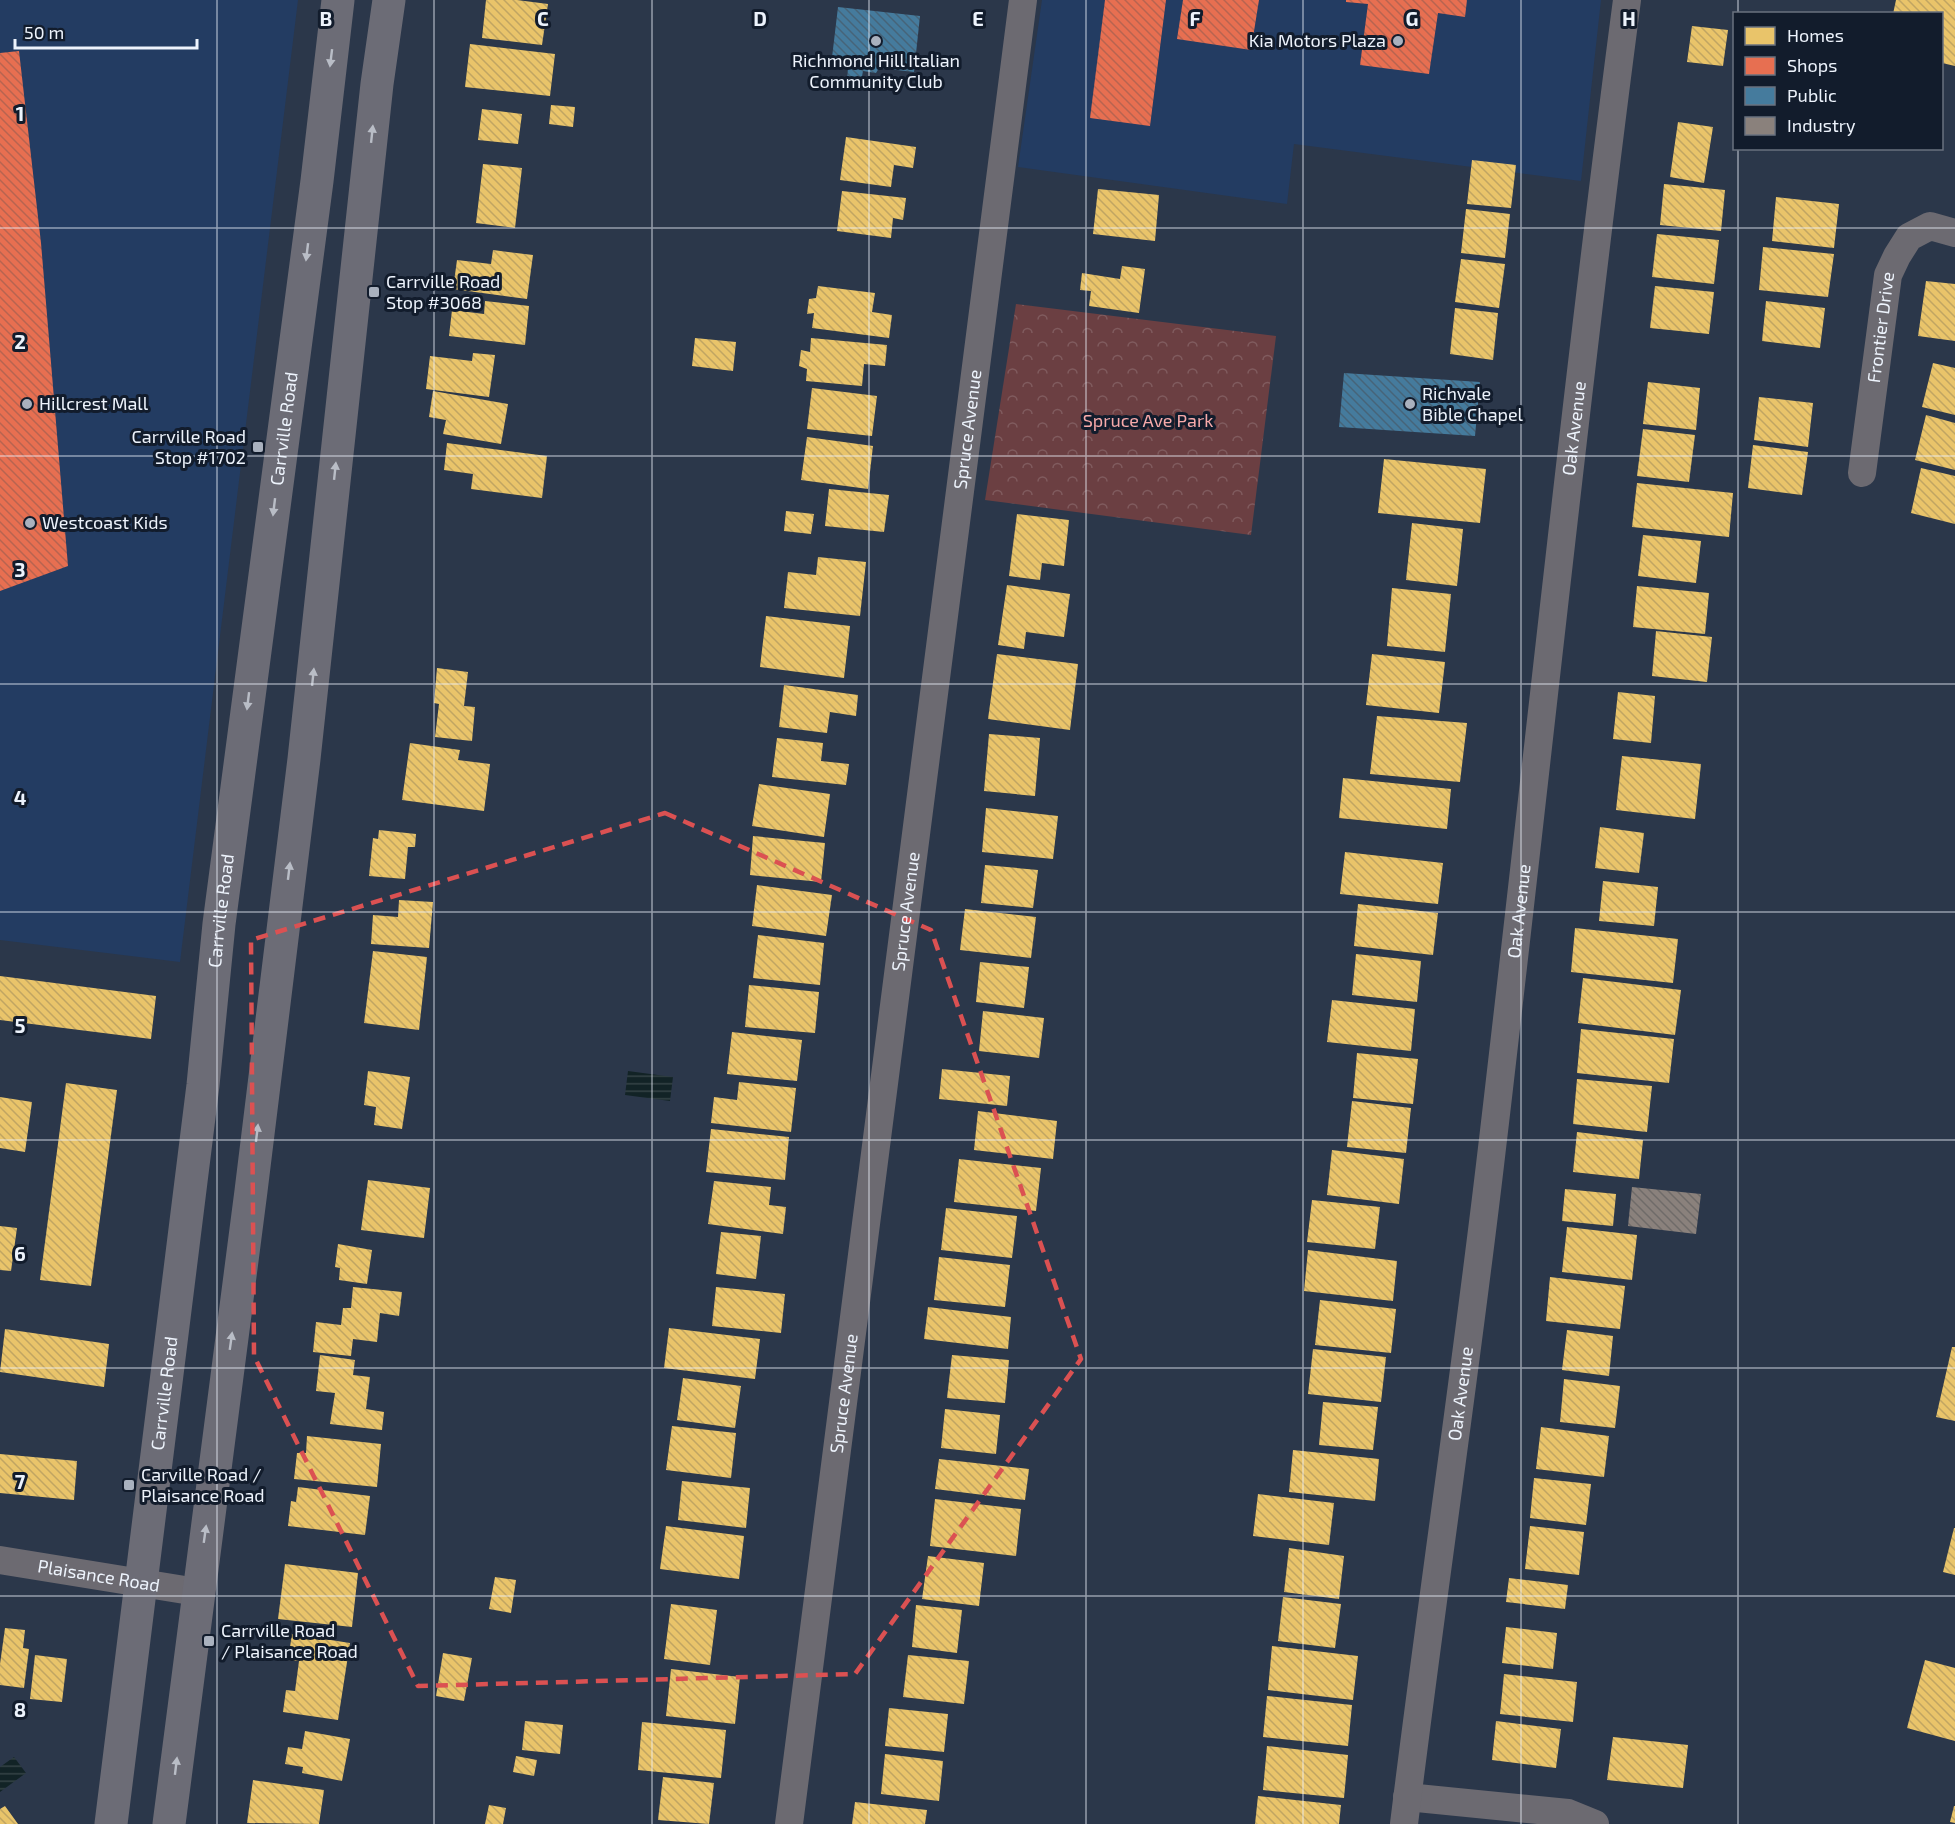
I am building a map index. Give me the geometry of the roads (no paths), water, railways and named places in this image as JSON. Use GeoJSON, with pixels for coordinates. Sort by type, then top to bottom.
{"type":"FeatureCollection","features":[{"type":"Feature","properties":{"kind":"main road","name":"Carrville Road"},"geometry":{"type":"LineString","coordinates":[[111,1824],[203,1085],[219,924],[317,181],[338,0]]}},
{"type":"Feature","properties":{"kind":"main road"},"geometry":{"type":"LineString","coordinates":[[169,1824],[304,759],[377,84],[389,0]]}},
{"type":"Feature","properties":{"kind":"main road"},"geometry":{"type":"LineString","coordinates":[[317,181],[367,184]]}},
{"type":"Feature","properties":{"kind":"street","name":"Spruce Avenue"},"geometry":{"type":"LineString","coordinates":[[789,1824],[1023,0]]}},
{"type":"Feature","properties":{"kind":"street","name":"Oak Avenue"},"geometry":{"type":"LineString","coordinates":[[1406,1810],[1490,1167],[1546,668],[1627,0]]}},
{"type":"Feature","properties":{"kind":"street","name":"Frontier Drive"},"geometry":{"type":"LineString","coordinates":[[1862,473],[1888,275],[1909,237],[1930,226],[1955,232]]}},
{"type":"Feature","properties":{"kind":"street","name":"Plaisance Road"},"geometry":{"type":"LineString","coordinates":[[0,1560],[197,1592]]}},
{"type":"Feature","properties":{"kind":"street"},"geometry":{"type":"LineString","coordinates":[[1406,1810],[1568,1813],[1595,1824]]}},
{"type":"Feature","properties":{"kind":"place","name":"Richmond Hill Italian Community Club"},"geometry":{"type":"Point","coordinates":[876,41]}},
{"type":"Feature","properties":{"kind":"place","name":"Kia Motors Plaza"},"geometry":{"type":"Point","coordinates":[1398,41]}},
{"type":"Feature","properties":{"kind":"place","name":"Carrville Road Stop #3068"},"geometry":{"type":"Point","coordinates":[374,292]}},
{"type":"Feature","properties":{"kind":"place","name":"Hillcrest Mall"},"geometry":{"type":"Point","coordinates":[27,404]}},
{"type":"Feature","properties":{"kind":"place","name":"Richvale Bible Chapel"},"geometry":{"type":"Point","coordinates":[1410,404]}},
{"type":"Feature","properties":{"kind":"place","name":"Carrville Road Stop #1702"},"geometry":{"type":"Point","coordinates":[258,447]}},
{"type":"Feature","properties":{"kind":"place","name":"Westcoast Kids"},"geometry":{"type":"Point","coordinates":[30,523]}},
{"type":"Feature","properties":{"kind":"place","name":"Carville Road / Plaisance Road"},"geometry":{"type":"Point","coordinates":[129,1485]}},
{"type":"Feature","properties":{"kind":"place","name":"Carrville Road / Plaisance Road"},"geometry":{"type":"Point","coordinates":[209,1641]}},
{"type":"Feature","properties":{"kind":"park label","name":"Spruce Ave Park"},"geometry":{"type":"Point","coordinates":[1148,421]}}]}
